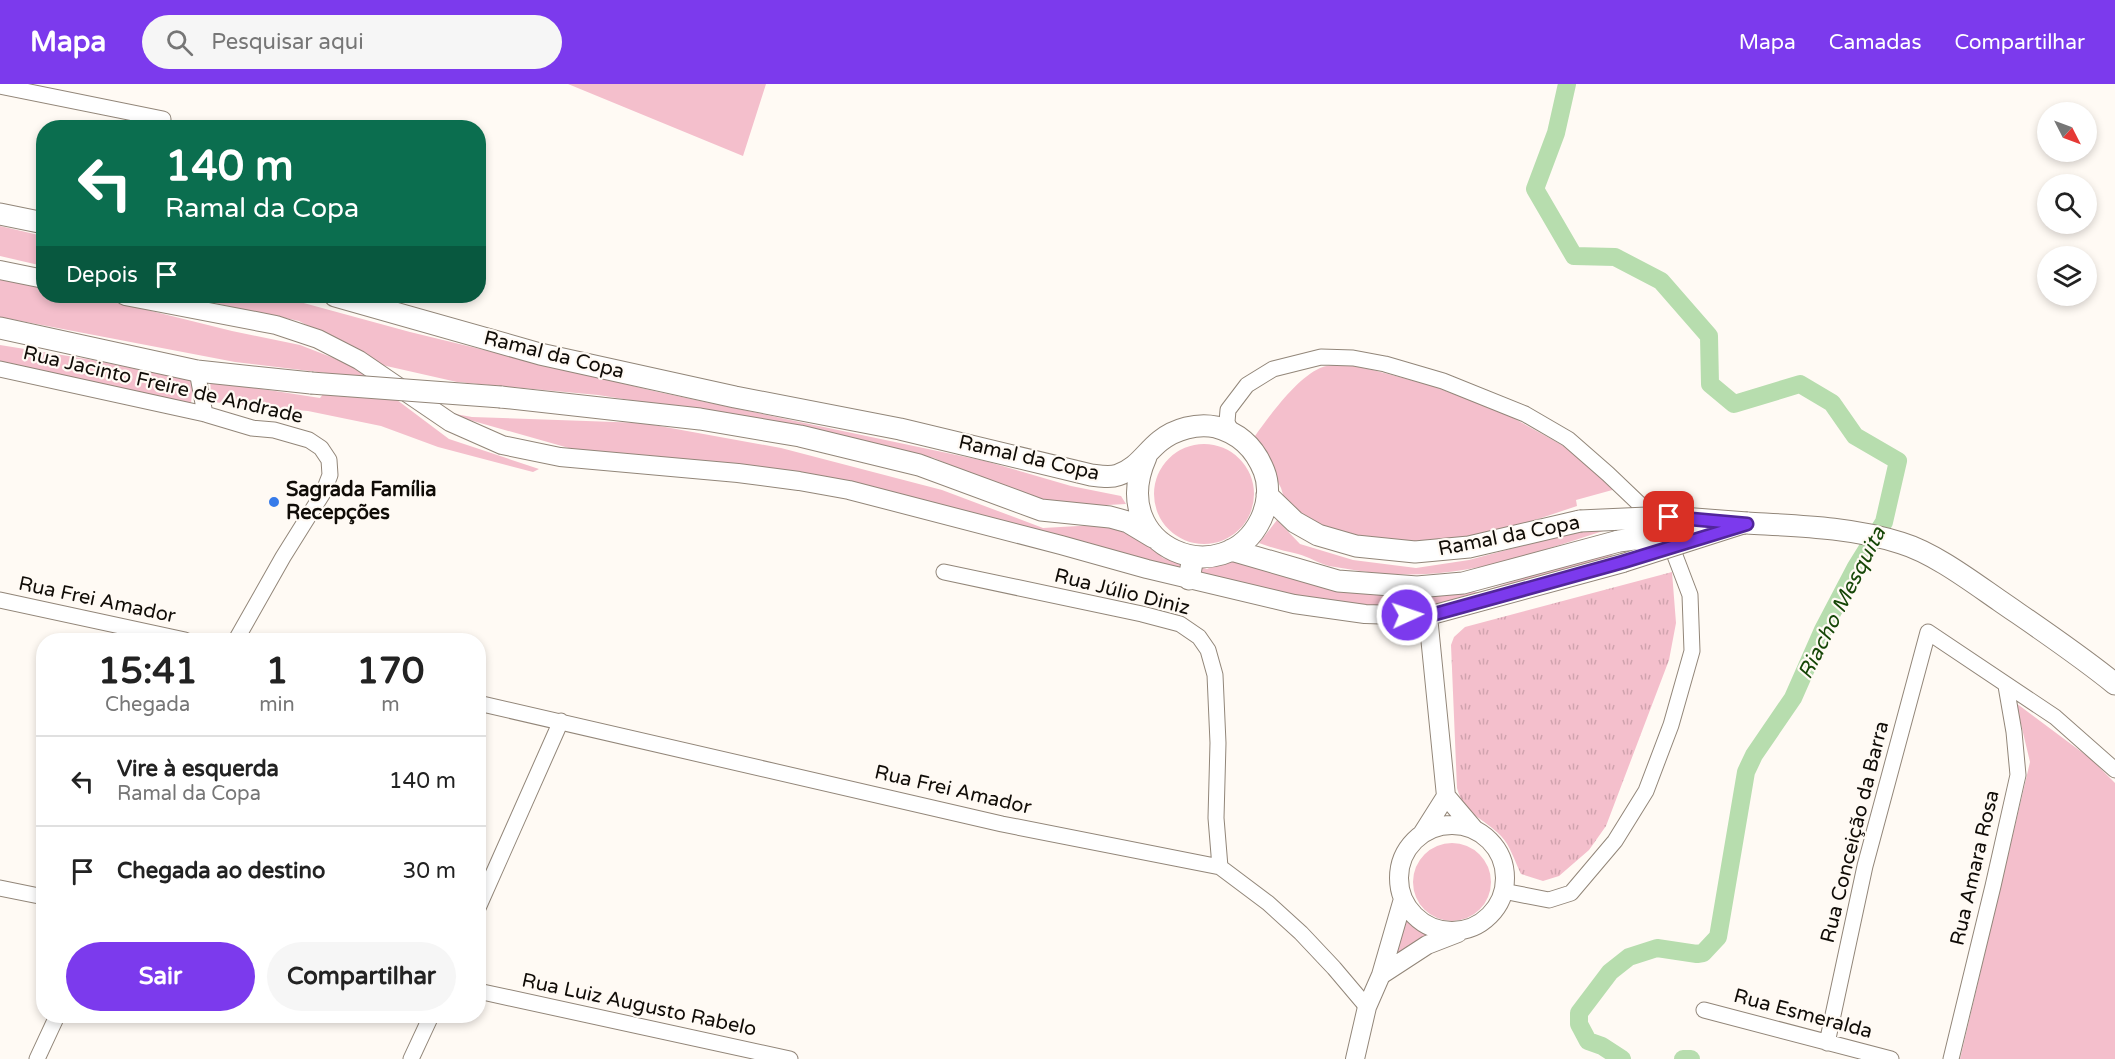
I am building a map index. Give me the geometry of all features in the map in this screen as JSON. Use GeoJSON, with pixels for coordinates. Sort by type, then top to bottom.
{"type":"FeatureCollection","features":[{"type":"Feature","properties":{"kind":"main road"},"geometry":{"type":"LineString","coordinates":[[0,214],[36,221]]}},
{"type":"Feature","properties":{"kind":"main road","name":"Ramal da Copa"},"geometry":{"type":"LineString","coordinates":[[360,303],[540,354],[735,397],[900,429],[1091,475],[1117,476],[1146,457],[1159,442],[1176,431],[1194,426],[1214,427],[1232,433],[1247,443],[1259,458],[1266,476],[1267,495],[1295,522],[1318,535],[1356,546],[1414,552],[1469,548],[1580,521],[1669,517],[1747,524]]}},
{"type":"Feature","properties":{"kind":"main road","name":"Ramal da Copa"},"geometry":{"type":"LineString","coordinates":[[0,328],[197,371],[311,383],[501,397],[700,419],[810,439],[919,465],[1041,510],[1110,517],[1143,530],[1158,541]]}},
{"type":"Feature","properties":{"kind":"main road"},"geometry":{"type":"LineString","coordinates":[[1146,457],[1139,473],[1136,489],[1138,508],[1146,526],[1158,541],[1174,551],[1193,557],[1213,556],[1231,550],[1245,540],[1257,527],[1264,512],[1267,495]]}},
{"type":"Feature","properties":{"kind":"main road"},"geometry":{"type":"LineString","coordinates":[[1747,524],[1824,528],[1856,532],[1903,543],[1975,584],[2074,652],[2115,684]]}},
{"type":"Feature","properties":{"kind":"main road","name":"Ramal da Copa"},"geometry":{"type":"LineString","coordinates":[[1231,550],[1338,581],[1417,587],[1463,583],[1619,541],[1747,524]]}},
{"type":"Feature","properties":{"kind":"main road"},"geometry":{"type":"LineString","coordinates":[[1189,579],[1193,557]]}},
{"type":"Feature","properties":{"kind":"street"},"geometry":{"type":"LineString","coordinates":[[0,86],[163,119]]}},
{"type":"Feature","properties":{"kind":"street"},"geometry":{"type":"LineString","coordinates":[[0,270],[36,277]]}},
{"type":"Feature","properties":{"kind":"street"},"geometry":{"type":"LineString","coordinates":[[163,303],[276,324],[318,339],[359,360],[450,422],[502,445],[560,457],[738,473],[849,490],[1189,579],[1294,604],[1365,614],[1428,616],[1623,562],[1747,524]]}},
{"type":"Feature","properties":{"kind":"street"},"geometry":{"type":"LineString","coordinates":[[1232,433],[1227,422],[1228,410],[1247,386],[1273,369],[1321,357],[1353,358],[1385,364],[1443,381],[1525,414],[1568,439],[1652,516],[1674,553],[1690,595],[1692,651],[1671,725],[1646,791],[1615,841],[1570,893],[1549,900],[1503,891]]}},
{"type":"Feature","properties":{"kind":"street","name":"Rua Jacinto Freire de Andrade"},"geometry":{"type":"LineString","coordinates":[[0,369],[205,414],[252,428],[274,430],[309,440],[321,448],[328,460],[330,475],[322,493],[240,633]]}},
{"type":"Feature","properties":{"kind":"street"},"geometry":{"type":"LineString","coordinates":[[197,371],[205,414]]}},
{"type":"Feature","properties":{"kind":"street","name":"Rua Júlio Diniz"},"geometry":{"type":"LineString","coordinates":[[944,572],[1142,614],[1180,624],[1199,637],[1208,650],[1215,675],[1218,743],[1216,818],[1220,867]]}},
{"type":"Feature","properties":{"kind":"street","name":"Rua Frei Amador"},"geometry":{"type":"LineString","coordinates":[[0,600],[153,633]]}},
{"type":"Feature","properties":{"kind":"street"},"geometry":{"type":"LineString","coordinates":[[1381,975],[1427,945],[1478,925],[1491,914],[1500,900],[1505,884],[1504,867],[1499,852],[1488,838],[1474,829],[1446,796],[1428,616]]}},
{"type":"Feature","properties":{"kind":"street","name":"Rua Conceição da Barra"},"geometry":{"type":"LineString","coordinates":[[1827,1042],[1865,866],[1928,632],[2006,686]]}},
{"type":"Feature","properties":{"kind":"street"},"geometry":{"type":"LineString","coordinates":[[2006,686],[2035,702],[2055,717],[2115,770]]}},
{"type":"Feature","properties":{"kind":"street","name":"Rua Amara Rosa"},"geometry":{"type":"LineString","coordinates":[[1951,1059],[2018,775],[2006,686]]}},
{"type":"Feature","properties":{"kind":"street","name":"Rua Frei Amador"},"geometry":{"type":"LineString","coordinates":[[486,706],[1002,824],[1220,867],[1268,903],[1301,933],[1368,1007]]}},
{"type":"Feature","properties":{"kind":"street"},"geometry":{"type":"LineString","coordinates":[[486,890],[561,721]]}},
{"type":"Feature","properties":{"kind":"street"},"geometry":{"type":"LineString","coordinates":[[1446,796],[1422,834],[1409,847],[1401,864],[1399,882],[1403,899],[1412,915],[1427,926],[1444,931],[1462,931]]}},
{"type":"Feature","properties":{"kind":"street"},"geometry":{"type":"LineString","coordinates":[[1422,834],[1438,827],[1456,825],[1474,829]]}},
{"type":"Feature","properties":{"kind":"street"},"geometry":{"type":"LineString","coordinates":[[0,888],[36,895]]}},
{"type":"Feature","properties":{"kind":"street"},"geometry":{"type":"LineString","coordinates":[[1355,1059],[1368,1007],[1381,975],[1403,899]]}},
{"type":"Feature","properties":{"kind":"street","name":"Rua Luiz Augusto Rabelo"},"geometry":{"type":"LineString","coordinates":[[486,993],[790,1059]]}},
{"type":"Feature","properties":{"kind":"street","name":"Rua Esmeralda"},"geometry":{"type":"LineString","coordinates":[[1704,1010],[1891,1059]]}},
{"type":"Feature","properties":{"kind":"street"},"geometry":{"type":"LineString","coordinates":[[37,1059],[54,1023]]}},
{"type":"Feature","properties":{"kind":"street"},"geometry":{"type":"LineString","coordinates":[[411,1059],[428,1023]]}},
{"type":"Feature","properties":{"kind":"green space"},"geometry":{"type":"Polygon","coordinates":[[[568,84],[766,84],[743,156],[568,84]]]}},
{"type":"Feature","properties":{"kind":"green space"},"geometry":{"type":"Polygon","coordinates":[[[0,226],[36,234],[36,264],[0,256],[0,226]]]}},
{"type":"Feature","properties":{"kind":"green space"},"geometry":{"type":"Polygon","coordinates":[[[0,279],[36,286],[36,303],[119,303],[300,345],[349,364],[449,439],[539,469],[533,472],[438,447],[381,426],[308,411],[212,402],[210,381],[320,398],[331,384],[326,373],[235,362],[0,317],[0,279]]]}},
{"type":"Feature","properties":{"kind":"green space"},"geometry":{"type":"Polygon","coordinates":[[[214,303],[304,303],[410,332],[658,392],[985,461],[1071,486],[1121,496],[1126,504],[1070,507],[1029,500],[934,458],[693,410],[598,395],[457,382],[382,365],[299,321],[214,303]]]}},
{"type":"Feature","properties":{"kind":"green space"},"geometry":{"type":"Polygon","coordinates":[[[0,345],[93,360],[193,381],[191,404],[0,367],[0,345]]]}},
{"type":"Feature","properties":{"kind":"green space"},"geometry":{"type":"Polygon","coordinates":[[[1349,365],[1433,386],[1508,415],[1571,450],[1616,489],[1576,500],[1577,506],[1493,534],[1435,543],[1386,541],[1345,534],[1312,522],[1285,501],[1281,488],[1255,436],[1284,398],[1311,373],[1327,366],[1349,365]]]}},
{"type":"Feature","properties":{"kind":"green space"},"geometry":{"type":"Polygon","coordinates":[[[438,411],[472,417],[643,423],[781,448],[942,490],[1043,528],[1096,525],[1137,534],[1163,558],[1207,569],[1232,557],[1365,593],[1480,592],[1599,554],[1614,555],[1523,585],[1447,604],[1379,606],[1288,598],[930,504],[597,456],[438,411]]]}},
{"type":"Feature","properties":{"kind":"green space"},"geometry":{"type":"Polygon","coordinates":[[[1204,444],[1223,448],[1239,459],[1250,475],[1254,494],[1250,513],[1239,529],[1223,540],[1204,544],[1185,540],[1169,529],[1158,513],[1154,494],[1158,475],[1169,459],[1185,448],[1204,444]]]}},
{"type":"Feature","properties":{"kind":"green space"},"geometry":{"type":"Polygon","coordinates":[[[1277,520],[1300,544],[1353,560],[1416,568],[1469,560],[1570,533],[1619,526],[1492,564],[1428,574],[1395,574],[1329,566],[1302,555],[1259,543],[1277,520]]]}},
{"type":"Feature","properties":{"kind":"green space"},"geometry":{"type":"Polygon","coordinates":[[[1672,572],[1676,623],[1669,660],[1606,826],[1589,850],[1559,876],[1543,881],[1521,874],[1504,840],[1464,804],[1457,788],[1451,645],[1454,637],[1465,627],[1672,572]]]}},
{"type":"Feature","properties":{"kind":"green space"},"geometry":{"type":"Polygon","coordinates":[[[2016,703],[2091,759],[2115,783],[2115,1059],[1960,1059],[2030,762],[2016,703]]]}},
{"type":"Feature","properties":{"kind":"green space"},"geometry":{"type":"Polygon","coordinates":[[[1452,843],[1467,846],[1480,854],[1488,867],[1491,882],[1488,897],[1480,910],[1467,918],[1452,921],[1437,918],[1424,910],[1416,897],[1413,882],[1416,867],[1424,854],[1437,846],[1452,843]]]}},
{"type":"Feature","properties":{"kind":"green space"},"geometry":{"type":"Polygon","coordinates":[[[1403,904],[1420,922],[1443,932],[1384,970],[1403,904]]]}},
{"type":"Feature","properties":{"kind":"waterway","name":"Riacho Mesquita"},"geometry":{"type":"LineString","coordinates":[[1567,84],[1556,133],[1535,189],[1574,256],[1615,257],[1661,281],[1709,336],[1710,384],[1734,404],[1800,384],[1832,403],[1855,436],[1898,461],[1884,522],[1856,567],[1823,630],[1793,698],[1754,755],[1746,772],[1718,937],[1703,953],[1657,948],[1629,957],[1610,972],[1579,1013],[1579,1024],[1588,1041],[1602,1046],[1622,1059]]}},
{"type":"Feature","properties":{"kind":"waterway","name":"Riacho Mesquita"},"geometry":{"type":"LineString","coordinates":[[1683,1059],[1691,1059]]}},
{"type":"Feature","properties":{"kind":"place","name":"Sagrada Família Recepções"},"geometry":{"type":"Point","coordinates":[274,502]}},
{"type":"Feature","properties":{"kind":"route"},"geometry":{"type":"LineString","coordinates":[[1407,615],[1428,616],[1568,578],[1747,524],[1669,517]]}}]}
